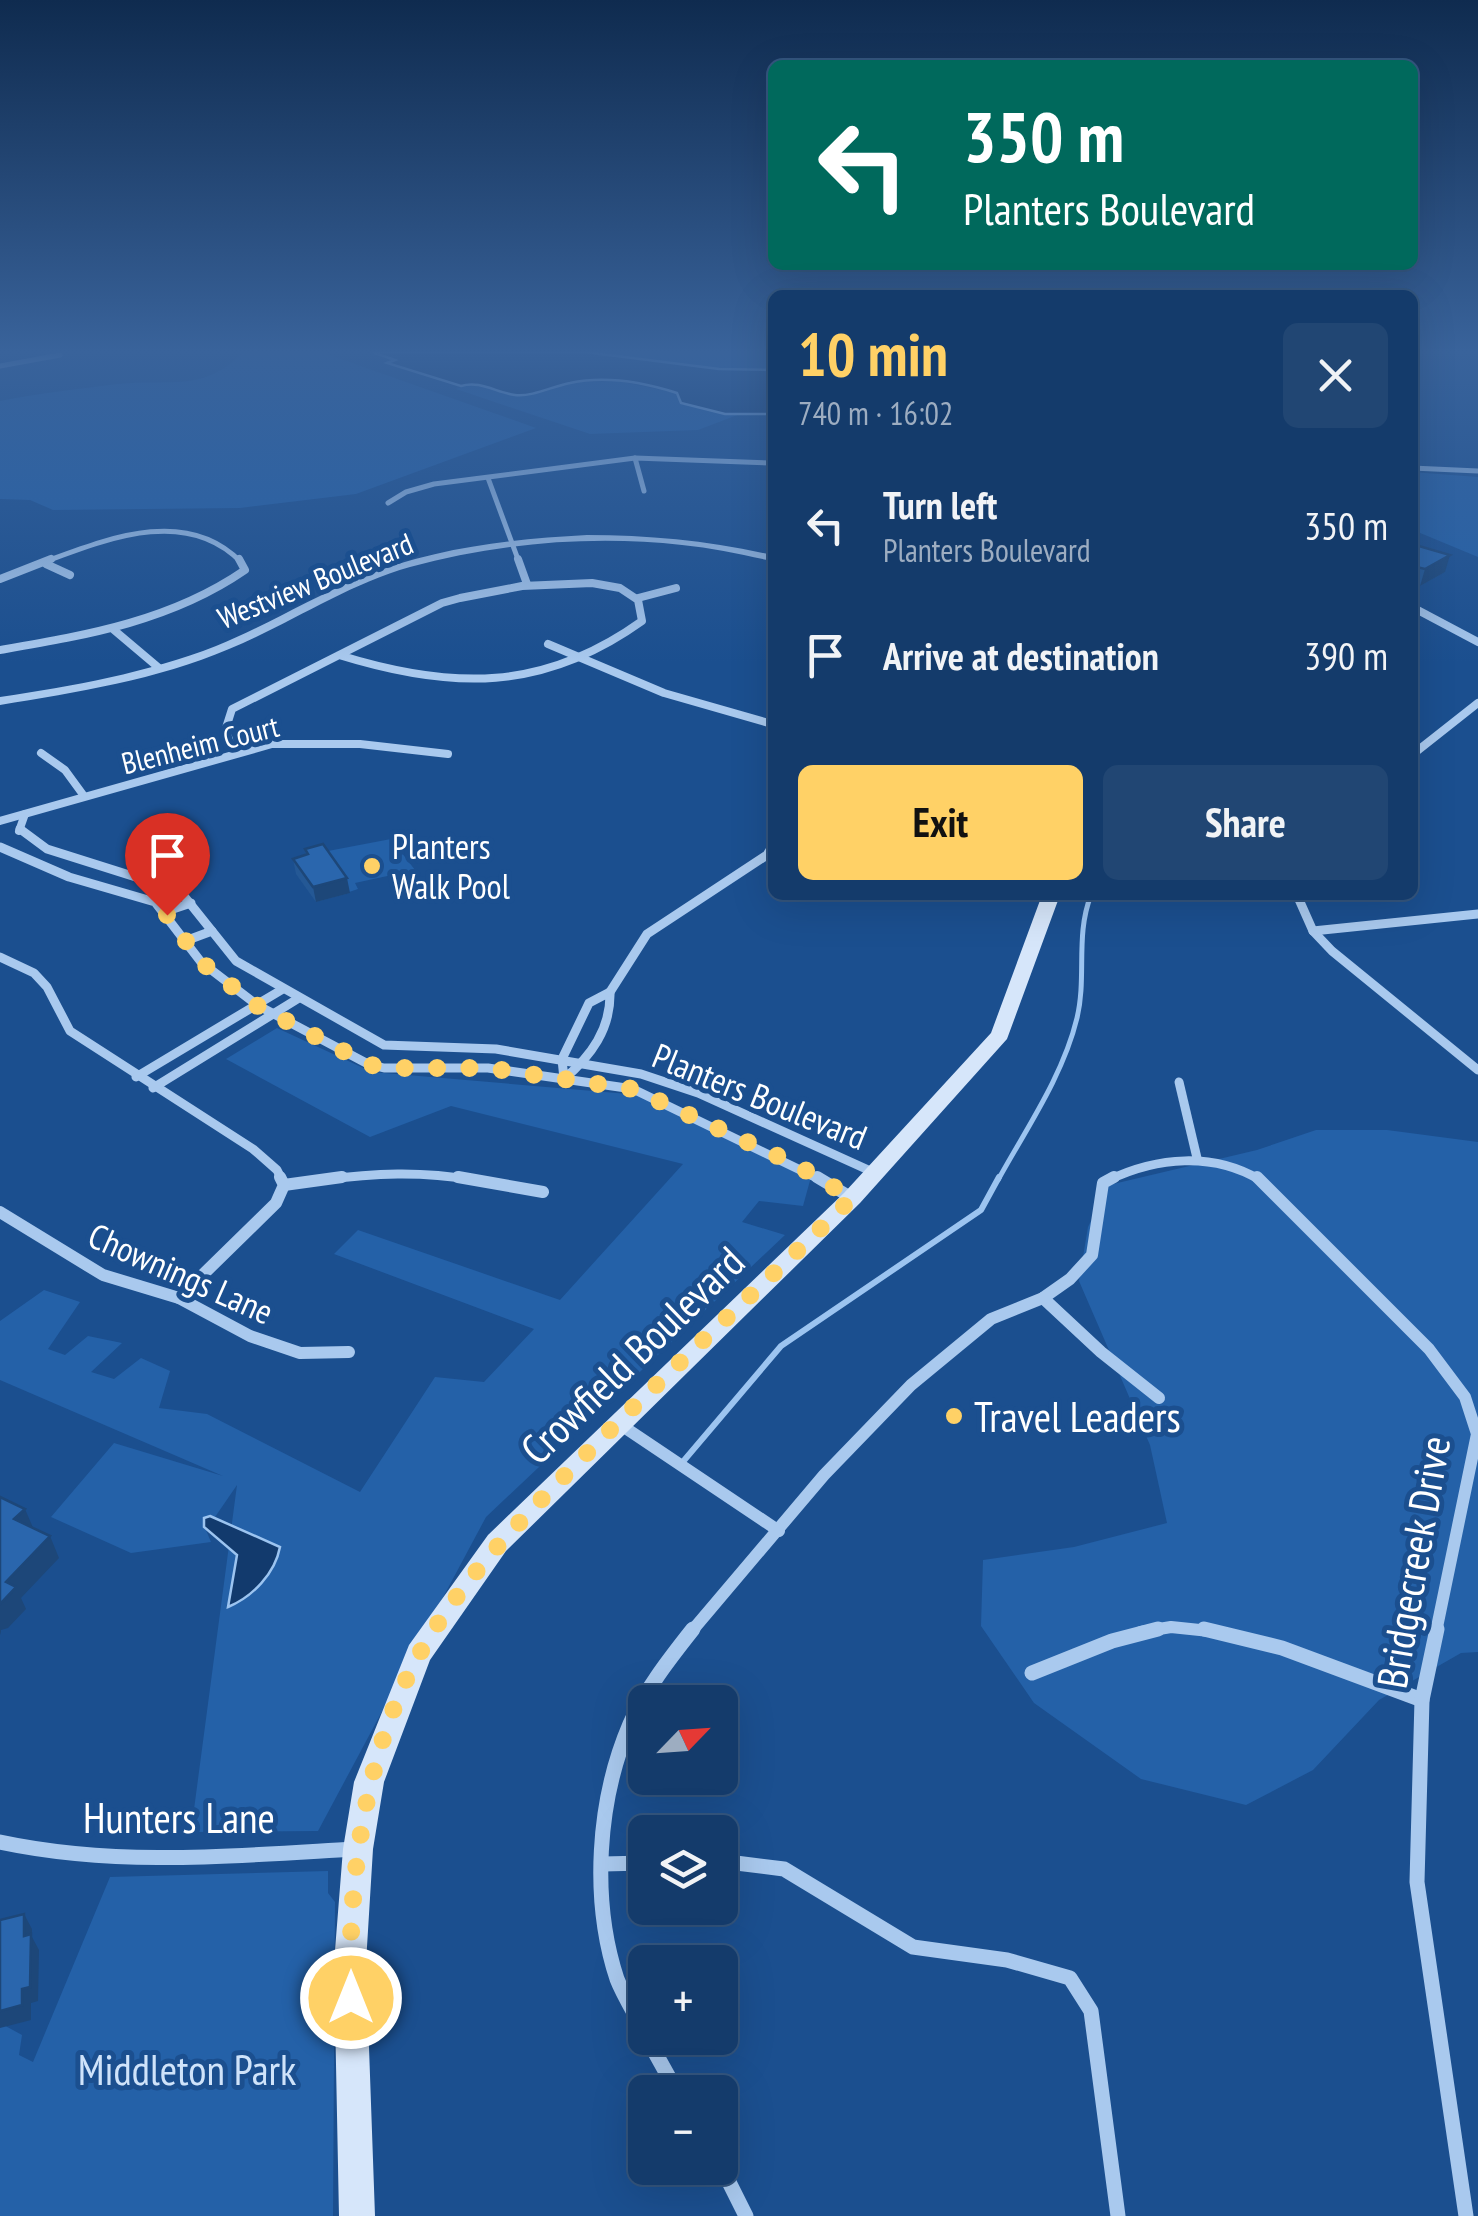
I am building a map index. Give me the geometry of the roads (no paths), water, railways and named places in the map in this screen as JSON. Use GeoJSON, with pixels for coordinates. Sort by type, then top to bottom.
{"type":"FeatureCollection","features":[{"type":"Feature","properties":{"kind":"main road","name":"Crowfield Boulevard"},"geometry":{"type":"LineString","coordinates":[[358,2216],[350,1963],[358,1849],[369,1782],[419,1654],[497,1542],[852,1198],[1000,1035],[1049,900]]}},
{"type":"Feature","properties":{"kind":"street"},"geometry":{"type":"LineString","coordinates":[[388,504],[406,492],[434,484],[635,458],[768,463]]}},
{"type":"Feature","properties":{"kind":"street"},"geometry":{"type":"LineString","coordinates":[[635,458],[644,491]]}},
{"type":"Feature","properties":{"kind":"street"},"geometry":{"type":"LineString","coordinates":[[1418,468],[1478,472]]}},
{"type":"Feature","properties":{"kind":"street"},"geometry":{"type":"LineString","coordinates":[[488,478],[527,584]]}},
{"type":"Feature","properties":{"kind":"street"},"geometry":{"type":"LineString","coordinates":[[0,578],[125,536],[168,528],[186,531],[242,561],[245,570],[230,582],[114,630],[0,650]]}},
{"type":"Feature","properties":{"kind":"street","name":"Westview Boulevard"},"geometry":{"type":"LineString","coordinates":[[0,702],[159,668],[247,637],[354,584],[401,566],[515,544],[649,540],[768,557]]}},
{"type":"Feature","properties":{"kind":"street"},"geometry":{"type":"LineString","coordinates":[[46,564],[70,575]]}},
{"type":"Feature","properties":{"kind":"street"},"geometry":{"type":"LineString","coordinates":[[236,752],[224,740],[224,722],[232,708],[442,603],[486,590],[527,584],[580,582],[638,598],[676,588]]}},
{"type":"Feature","properties":{"kind":"street"},"geometry":{"type":"LineString","coordinates":[[339,656],[386,672],[469,680],[514,680],[545,674],[626,634],[642,620],[638,598]]}},
{"type":"Feature","properties":{"kind":"street"},"geometry":{"type":"LineString","coordinates":[[1418,610],[1478,642]]}},
{"type":"Feature","properties":{"kind":"street"},"geometry":{"type":"LineString","coordinates":[[114,630],[159,668]]}},
{"type":"Feature","properties":{"kind":"street"},"geometry":{"type":"LineString","coordinates":[[548,644],[664,693],[768,723]]}},
{"type":"Feature","properties":{"kind":"street"},"geometry":{"type":"LineString","coordinates":[[1418,750],[1478,705]]}},
{"type":"Feature","properties":{"kind":"street","name":"Blenheim Court"},"geometry":{"type":"LineString","coordinates":[[25,814],[236,752],[312,742],[448,754]]}},
{"type":"Feature","properties":{"kind":"street"},"geometry":{"type":"LineString","coordinates":[[41,754],[65,770],[84,796]]}},
{"type":"Feature","properties":{"kind":"street"},"geometry":{"type":"LineString","coordinates":[[0,821],[25,814]]}},
{"type":"Feature","properties":{"kind":"street","name":"Planters Boulevard"},"geometry":{"type":"LineString","coordinates":[[25,814],[19,831],[46,849],[170,885],[191,903],[236,961],[367,1038],[396,1048],[496,1049],[641,1074],[698,1093],[875,1173]]}},
{"type":"Feature","properties":{"kind":"street","name":"Planters Boulevard"},"geometry":{"type":"LineString","coordinates":[[0,847],[69,877],[146,898],[164,912],[201,962],[256,1005],[345,1053],[384,1068],[488,1068],[633,1089],[795,1164],[852,1198]]}},
{"type":"Feature","properties":{"kind":"street"},"geometry":{"type":"LineString","coordinates":[[564,1079],[562,1058],[589,1004],[610,992],[647,934],[768,853]]}},
{"type":"Feature","properties":{"kind":"street"},"geometry":{"type":"LineString","coordinates":[[1300,900],[1314,931],[1377,990],[1478,1070]]}},
{"type":"Feature","properties":{"kind":"street"},"geometry":{"type":"LineString","coordinates":[[164,912],[191,903]]}},
{"type":"Feature","properties":{"kind":"street"},"geometry":{"type":"LineString","coordinates":[[1314,931],[1478,914]]}},
{"type":"Feature","properties":{"kind":"street"},"geometry":{"type":"LineString","coordinates":[[185,941],[212,931]]}},
{"type":"Feature","properties":{"kind":"street"},"geometry":{"type":"LineString","coordinates":[[0,957],[34,973],[48,987],[70,1031],[252,1149],[276,1170],[284,1185]]}},
{"type":"Feature","properties":{"kind":"street"},"geometry":{"type":"LineString","coordinates":[[136,1076],[283,989]]}},
{"type":"Feature","properties":{"kind":"street"},"geometry":{"type":"LineString","coordinates":[[564,1079],[586,1062],[612,1011],[610,992]]}},
{"type":"Feature","properties":{"kind":"street"},"geometry":{"type":"LineString","coordinates":[[153,1088],[299,998]]}},
{"type":"Feature","properties":{"kind":"street"},"geometry":{"type":"LineString","coordinates":[[1180,1082],[1197,1158]]}},
{"type":"Feature","properties":{"kind":"street","name":"Bridgecreek Drive"},"geometry":{"type":"LineString","coordinates":[[628,2000],[618,1981],[601,1912],[606,1802],[630,1724],[670,1657],[824,1475],[911,1385],[991,1318],[1042,1298],[1070,1279],[1092,1254],[1103,1183],[1134,1166],[1197,1158],[1235,1166],[1258,1178],[1429,1349],[1465,1397],[1478,1434],[1422,1700],[1417,1882],[1466,2216]]}},
{"type":"Feature","properties":{"kind":"street"},"geometry":{"type":"LineString","coordinates":[[284,1185],[376,1172],[432,1173],[543,1192]]}},
{"type":"Feature","properties":{"kind":"street"},"geometry":{"type":"LineString","coordinates":[[179,1298],[276,1203],[284,1185]]}},
{"type":"Feature","properties":{"kind":"street","name":"Chownings Lane"},"geometry":{"type":"LineString","coordinates":[[0,1212],[102,1274],[179,1298],[250,1336],[300,1353],[348,1352]]}},
{"type":"Feature","properties":{"kind":"street"},"geometry":{"type":"LineString","coordinates":[[1042,1298],[1159,1398]]}},
{"type":"Feature","properties":{"kind":"street"},"geometry":{"type":"LineString","coordinates":[[618,1423],[779,1531]]}},
{"type":"Feature","properties":{"kind":"street"},"geometry":{"type":"LineString","coordinates":[[1032,1673],[1143,1631],[1193,1627],[1232,1633],[1422,1700]]}},
{"type":"Feature","properties":{"kind":"street","name":"Hunters Lane"},"geometry":{"type":"LineString","coordinates":[[0,1842],[62,1853],[128,1858],[358,1849]]}},
{"type":"Feature","properties":{"kind":"street"},"geometry":{"type":"LineString","coordinates":[[604,1864],[628,1863]]}},
{"type":"Feature","properties":{"kind":"street"},"geometry":{"type":"LineString","coordinates":[[738,1864],[784,1870],[913,1947],[1007,1960],[1070,1978],[1091,2012],[1118,2216]]}},
{"type":"Feature","properties":{"kind":"street"},"geometry":{"type":"LineString","coordinates":[[730,2185],[746,2216]]}},
{"type":"Feature","properties":{"kind":"waterway"},"geometry":{"type":"LineString","coordinates":[[998,1180],[1043,1102],[1071,1040],[1080,1002],[1083,926],[1089,900]]}},
{"type":"Feature","properties":{"kind":"waterway"},"geometry":{"type":"LineString","coordinates":[[681,1464],[781,1346],[981,1210],[999,1177]]}},
{"type":"Feature","properties":{"kind":"place","name":"Planters Walk Pool"},"geometry":{"type":"Point","coordinates":[372,866]}},
{"type":"Feature","properties":{"kind":"place","name":"Travel Leaders"},"geometry":{"type":"Point","coordinates":[954,1416]}},
{"type":"Feature","properties":{"kind":"park label","name":"Middleton Park"},"geometry":{"type":"Point","coordinates":[187,2069]}}]}
